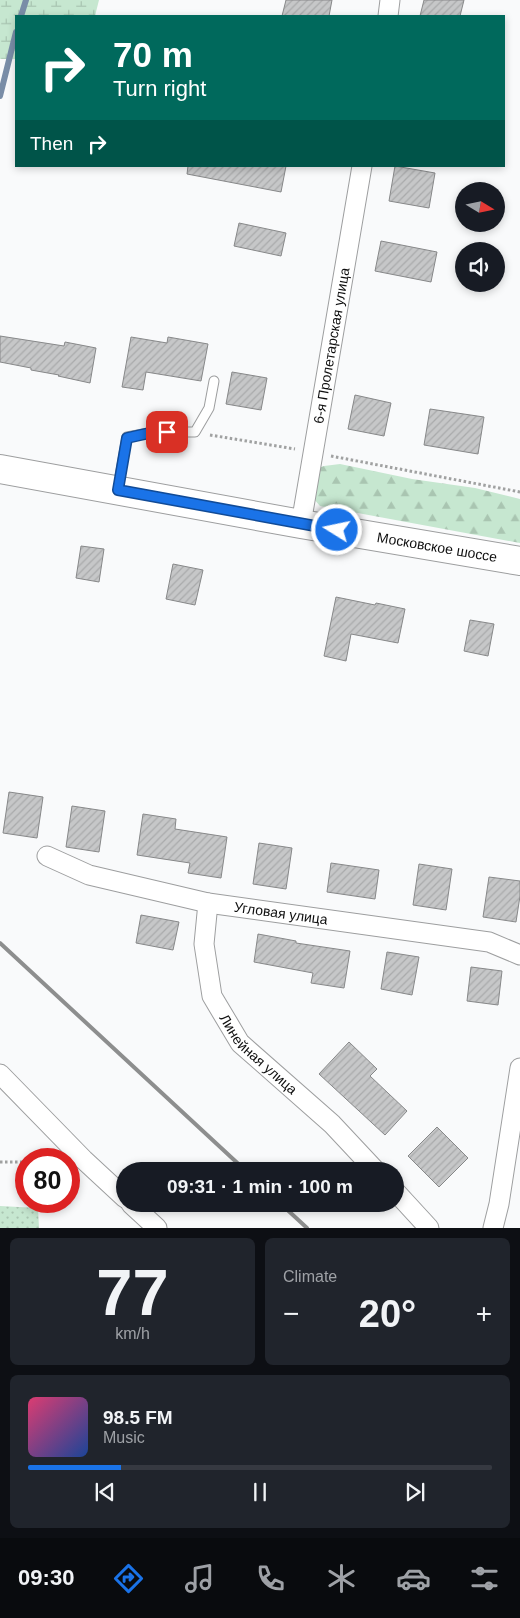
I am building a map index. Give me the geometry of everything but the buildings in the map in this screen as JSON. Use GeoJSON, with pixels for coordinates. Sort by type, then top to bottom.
{"type":"FeatureCollection","features":[{"type":"Feature","properties":{"kind":"highway","name":"Московское шоссе"},"geometry":{"type":"LineString","coordinates":[[0,468],[301,524],[520,561]]}},
{"type":"Feature","properties":{"kind":"street"},"geometry":{"type":"LineString","coordinates":[[388,15],[390,0]]}},
{"type":"Feature","properties":{"kind":"street","name":"6-я Пролетарская улица"},"geometry":{"type":"LineString","coordinates":[[301,524],[362,167]]}},
{"type":"Feature","properties":{"kind":"street","name":"Угловая улица"},"geometry":{"type":"LineString","coordinates":[[47,856],[89,875],[208,904],[489,942],[520,955]]}},
{"type":"Feature","properties":{"kind":"street","name":"Линейная улица"},"geometry":{"type":"LineString","coordinates":[[208,904],[204,944],[212,996],[240,1043],[332,1124],[368,1162]]}},
{"type":"Feature","properties":{"kind":"street"},"geometry":{"type":"LineString","coordinates":[[492,1228],[499,1204],[520,1068]]}},
{"type":"Feature","properties":{"kind":"street"},"geometry":{"type":"LineString","coordinates":[[0,1074],[84,1160],[116,1190]]}},
{"type":"Feature","properties":{"kind":"street"},"geometry":{"type":"LineString","coordinates":[[404,1201],[429,1228]]}},
{"type":"Feature","properties":{"kind":"street"},"geometry":{"type":"LineString","coordinates":[[140,1212],[157,1228]]}},
{"type":"Feature","properties":{"kind":"lane"},"geometry":{"type":"LineString","coordinates":[[118,490],[127,438],[154,432],[194,432],[209,408],[214,381]]}},
{"type":"Feature","properties":{"kind":"path"},"geometry":{"type":"LineString","coordinates":[[194,432],[313,452],[520,492]]}},
{"type":"Feature","properties":{"kind":"path"},"geometry":{"type":"LineString","coordinates":[[0,1162],[15,1162]]}},
{"type":"Feature","properties":{"kind":"green space"},"geometry":{"type":"Polygon","coordinates":[[[0,0],[99,0],[95,15],[15,15],[15,59],[0,59],[0,0]]]}},
{"type":"Feature","properties":{"kind":"green space"},"geometry":{"type":"Polygon","coordinates":[[[340,464],[412,479],[475,488],[520,499],[520,543],[320,506],[313,498],[316,469],[340,464]]]}},
{"type":"Feature","properties":{"kind":"green space"},"geometry":{"type":"Polygon","coordinates":[[[0,1206],[15,1207],[15,1213],[38,1213],[39,1228],[0,1228],[0,1206]]]}},
{"type":"Feature","properties":{"kind":"waterway"},"geometry":{"type":"LineString","coordinates":[[21,15],[26,0]]}},
{"type":"Feature","properties":{"kind":"waterway"},"geometry":{"type":"LineString","coordinates":[[0,96],[15,36]]}},
{"type":"Feature","properties":{"kind":"railway"},"geometry":{"type":"LineString","coordinates":[[0,943],[236,1162]]}},
{"type":"Feature","properties":{"kind":"railway"},"geometry":{"type":"LineString","coordinates":[[290,1212],[307,1228]]}},
{"type":"Feature","properties":{"kind":"route"},"geometry":{"type":"LineString","coordinates":[[167,432],[154,432],[127,438],[118,490],[337,530]]}}]}
